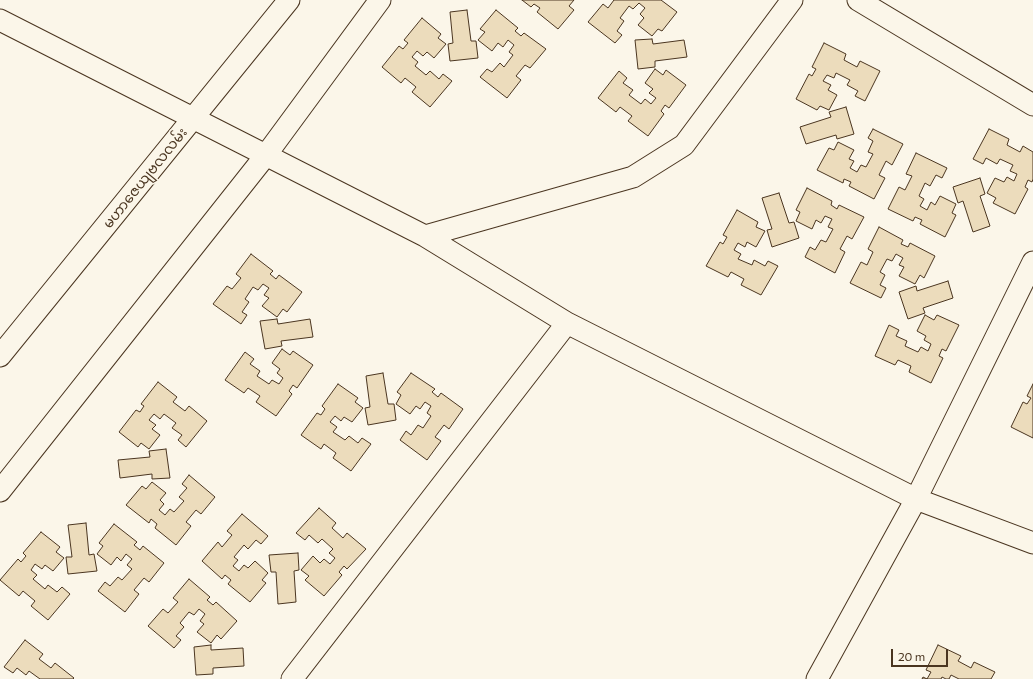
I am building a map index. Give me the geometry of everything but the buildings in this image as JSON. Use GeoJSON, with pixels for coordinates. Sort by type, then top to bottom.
{"type":"FeatureCollection","features":[{"type":"Feature","properties":{"kind":"street","name":"မဟာဇေယျဗလလမ်း"},"geometry":{"type":"LineString","coordinates":[[0,356],[289,0]]}},
{"type":"Feature","properties":{"kind":"street"},"geometry":{"type":"LineString","coordinates":[[0,490],[266,155],[380,0]]}},
{"type":"Feature","properties":{"kind":"street"},"geometry":{"type":"LineString","coordinates":[[425,236],[634,177],[684,145],[792,0]]}},
{"type":"Feature","properties":{"kind":"street"},"geometry":{"type":"LineString","coordinates":[[858,0],[1033,105]]}},
{"type":"Feature","properties":{"kind":"street"},"geometry":{"type":"LineString","coordinates":[[0,20],[425,236],[567,323],[916,499],[1033,543]]}},
{"type":"Feature","properties":{"kind":"street"},"geometry":{"type":"LineString","coordinates":[[818,679],[916,499],[1033,262]]}},
{"type":"Feature","properties":{"kind":"street"},"geometry":{"type":"LineString","coordinates":[[292,679],[567,323]]}}]}
